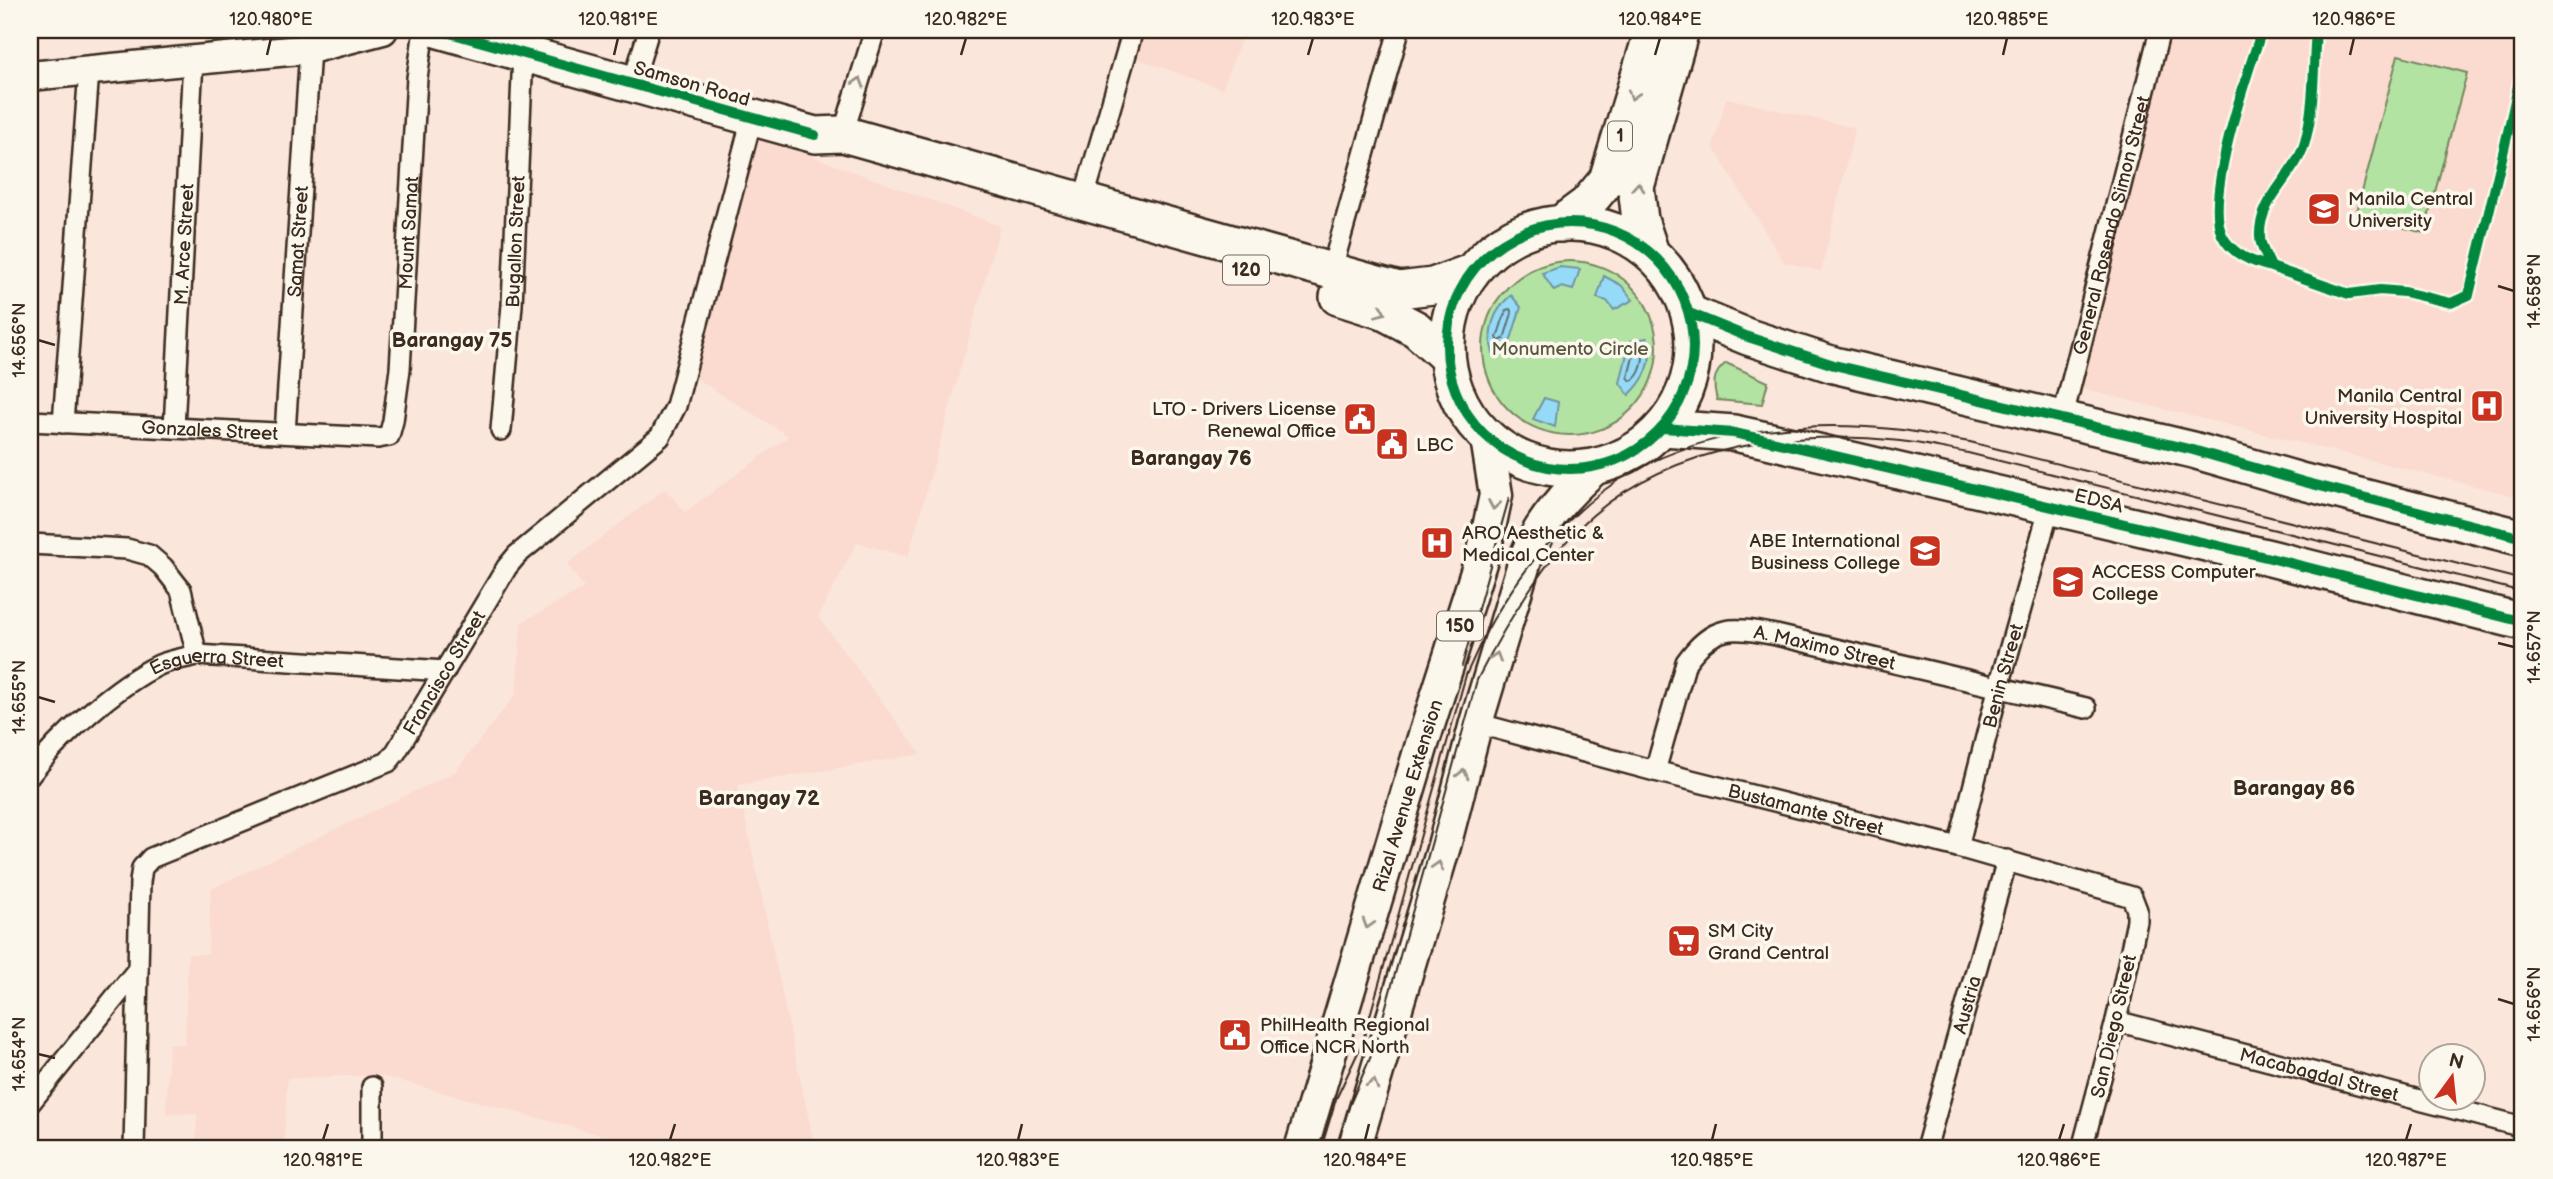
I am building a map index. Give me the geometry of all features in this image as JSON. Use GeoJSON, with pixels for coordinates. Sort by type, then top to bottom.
{"type":"FeatureCollection","features":[{"type":"Feature","properties":{"kind":"highway","name":"Samson Road"},"geometry":{"type":"LineString","coordinates":[[439,30],[751,118],[829,135],[1083,201],[1399,290],[1433,286],[1471,272]]}},
{"type":"Feature","properties":{"kind":"highway","name":"1"},"geometry":{"type":"LineString","coordinates":[[1560,223],[1587,204],[1606,180],[1653,30]]}},
{"type":"Feature","properties":{"kind":"highway","name":"1"},"geometry":{"type":"LineString","coordinates":[[1651,253],[1640,220],[1636,187],[1681,30]]}},
{"type":"Feature","properties":{"kind":"highway","name":"Samson Road"},"geometry":{"type":"LineString","coordinates":[[829,135],[837,150],[1382,311],[1416,329],[1446,356]]}},
{"type":"Feature","properties":{"kind":"highway","name":"1"},"geometry":{"type":"LineString","coordinates":[[1560,223],[1599,226],[1635,242],[1651,253],[1674,280],[1689,313],[1693,351],[1685,392],[1663,428],[1633,452],[1597,467],[1568,469],[1539,466],[1512,454],[1487,438],[1471,421],[1459,401],[1446,356],[1450,315],[1458,293],[1482,259],[1510,238],[1542,226],[1560,223]]}},
{"type":"Feature","properties":{"kind":"highway"},"geometry":{"type":"LineString","coordinates":[[1689,313],[1748,337],[1834,365],[2193,450],[2304,482],[2523,538]]}},
{"type":"Feature","properties":{"kind":"highway","name":"EDSA"},"geometry":{"type":"LineString","coordinates":[[1663,428],[1697,428],[1734,433],[2270,558],[2523,622]]}},
{"type":"Feature","properties":{"kind":"main road","name":"Rizal Avenue Extension"},"geometry":{"type":"LineString","coordinates":[[1301,1149],[1420,752],[1485,547],[1496,495],[1487,438]]}},
{"type":"Feature","properties":{"kind":"main road","name":"150"},"geometry":{"type":"LineString","coordinates":[[1354,1149],[1444,846],[1476,723],[1534,537],[1574,486],[1597,467]]}},
{"type":"Feature","properties":{"kind":"street"},"geometry":{"type":"LineString","coordinates":[[30,76],[310,49],[383,30]]}},
{"type":"Feature","properties":{"kind":"street","name":"Mount Samat"},"geometry":{"type":"LineString","coordinates":[[389,436],[400,369],[417,78],[424,30]]}},
{"type":"Feature","properties":{"kind":"street"},"geometry":{"type":"LineString","coordinates":[[632,85],[649,30]]}},
{"type":"Feature","properties":{"kind":"street"},"geometry":{"type":"LineString","coordinates":[[829,135],[874,30]]}},
{"type":"Feature","properties":{"kind":"street"},"geometry":{"type":"LineString","coordinates":[[1083,201],[1133,30]]}},
{"type":"Feature","properties":{"kind":"street"},"geometry":{"type":"LineString","coordinates":[[1331,272],[1399,30]]}},
{"type":"Feature","properties":{"kind":"street","name":"General Rosendo Simon Street"},"geometry":{"type":"LineString","coordinates":[[2062,420],[2160,30]]}},
{"type":"Feature","properties":{"kind":"street","name":"Samat Street"},"geometry":{"type":"LineString","coordinates":[[285,433],[310,49]]}},
{"type":"Feature","properties":{"kind":"street","name":"Bugallon Street"},"geometry":{"type":"LineString","coordinates":[[501,430],[512,305],[523,53]]}},
{"type":"Feature","properties":{"kind":"street","name":"M. Arce Street"},"geometry":{"type":"LineString","coordinates":[[174,428],[193,60]]}},
{"type":"Feature","properties":{"kind":"street"},"geometry":{"type":"LineString","coordinates":[[63,423],[89,70]]}},
{"type":"Feature","properties":{"kind":"street","name":"Francisco Street"},"geometry":{"type":"LineString","coordinates":[[134,1149],[139,882],[142,867],[150,858],[388,762],[507,567],[517,555],[660,437],[676,406],[751,118]]}},
{"type":"Feature","properties":{"kind":"street","name":"Gonzales Street"},"geometry":{"type":"LineString","coordinates":[[30,421],[378,438],[389,436]]}},
{"type":"Feature","properties":{"kind":"street","name":"Benin Street"},"geometry":{"type":"LineString","coordinates":[[1958,847],[1999,686],[2050,506]]}},
{"type":"Feature","properties":{"kind":"street"},"geometry":{"type":"LineString","coordinates":[[30,544],[127,549],[149,555],[163,567],[181,590],[197,655]]}},
{"type":"Feature","properties":{"kind":"street","name":"A. Maximo Street"},"geometry":{"type":"LineString","coordinates":[[1655,771],[1686,662],[1697,647],[1722,630],[1739,628],[1776,635],[2086,708]]}},
{"type":"Feature","properties":{"kind":"street","name":"Esguerra Street"},"geometry":{"type":"LineString","coordinates":[[30,775],[91,713],[124,687],[160,665],[197,655],[445,671]]}},
{"type":"Feature","properties":{"kind":"street","name":"Bustamante Street"},"geometry":{"type":"LineString","coordinates":[[1476,723],[2007,860],[2128,895],[2135,902]]}},
{"type":"Feature","properties":{"kind":"street","name":"Austria"},"geometry":{"type":"LineString","coordinates":[[1926,1149],[2007,860]]}},
{"type":"Feature","properties":{"kind":"street","name":"San Diego Street"},"geometry":{"type":"LineString","coordinates":[[2082,1149],[2116,1021],[2137,921],[2135,902]]}},
{"type":"Feature","properties":{"kind":"street"},"geometry":{"type":"LineString","coordinates":[[30,1102],[138,970]]}},
{"type":"Feature","properties":{"kind":"street","name":"Macabagdal Street"},"geometry":{"type":"LineString","coordinates":[[2116,1021],[2523,1127]]}},
{"type":"Feature","properties":{"kind":"street"},"geometry":{"type":"LineString","coordinates":[[372,1087],[372,1149]]}},
{"type":"Feature","properties":{"kind":"shaded area"},"geometry":{"type":"Polygon","coordinates":[[[1143,30],[1245,30],[1222,89],[1136,58],[1143,30]]]}},
{"type":"Feature","properties":{"kind":"shaded area","name":"Manila Central University"},"geometry":{"type":"Polygon","coordinates":[[[2172,30],[2523,30],[2523,498],[2079,388],[2172,30]]]}},
{"type":"Feature","properties":{"kind":"shaded area"},"geometry":{"type":"Polygon","coordinates":[[[1726,98],[1855,128],[1821,271],[1784,262],[1713,147],[1726,98]]]}},
{"type":"Feature","properties":{"kind":"shaded area"},"geometry":{"type":"Polygon","coordinates":[[[757,136],[1000,226],[908,557],[857,542],[818,617],[921,754],[738,785],[815,1149],[653,1149],[379,1075],[287,1078],[284,1149],[196,1149],[197,1114],[166,1113],[169,1044],[185,1044],[188,954],[208,954],[211,889],[455,772],[516,694],[521,623],[584,588],[567,564],[665,489],[685,512],[789,436],[695,378],[757,136]]]}},
{"type":"Feature","properties":{"kind":"green space"},"geometry":{"type":"Polygon","coordinates":[[[2398,55],[2467,73],[2424,233],[2356,215],[2398,55]]]}},
{"type":"Feature","properties":{"kind":"green space","name":"Monumento Circle"},"geometry":{"type":"Polygon","coordinates":[[[1570,261],[1603,267],[1632,286],[1651,315],[1657,348],[1651,381],[1632,410],[1603,429],[1570,435],[1537,429],[1508,410],[1489,381],[1483,348],[1489,315],[1508,286],[1537,267],[1570,261]]]}},
{"type":"Feature","properties":{"kind":"green space"},"geometry":{"type":"Polygon","coordinates":[[[1726,363],[1768,382],[1762,404],[1717,400],[1715,380],[1718,371],[1726,363]]]}},
{"type":"Feature","properties":{"kind":"water"},"geometry":{"type":"Polygon","coordinates":[[[1560,267],[1580,269],[1573,290],[1562,287],[1554,291],[1542,273],[1560,267]]]}},
{"type":"Feature","properties":{"kind":"water"},"geometry":{"type":"Polygon","coordinates":[[[1604,276],[1621,285],[1633,300],[1614,310],[1607,301],[1597,298],[1604,276]]]}},
{"type":"Feature","properties":{"kind":"water"},"geometry":{"type":"Polygon","coordinates":[[[1511,295],[1521,307],[1508,349],[1493,353],[1490,337],[1493,321],[1500,307],[1511,295]]]}},
{"type":"Feature","properties":{"kind":"water"},"geometry":{"type":"Polygon","coordinates":[[[1647,338],[1650,354],[1647,369],[1640,383],[1629,395],[1620,383],[1630,341],[1647,338]]]}},
{"type":"Feature","properties":{"kind":"water"},"geometry":{"type":"Polygon","coordinates":[[[1544,398],[1558,402],[1555,427],[1533,419],[1544,398]]]}},
{"type":"Feature","properties":{"kind":"tram line"},"geometry":{"type":"LineString","coordinates":[[1321,1149],[1336,1099],[1362,1044],[1466,675],[1483,639],[1507,597],[1554,536],[1591,500],[1611,485],[1663,457],[1695,445],[1763,430],[1833,426],[1902,430],[1970,442],[2523,580]]}},
{"type":"Feature","properties":{"kind":"tram line"},"geometry":{"type":"LineString","coordinates":[[1336,1149],[1350,1104],[1374,1049],[1477,680],[1513,615],[1559,550],[1593,515],[1626,491],[1661,472],[1698,457],[1778,441],[1859,438],[1908,442],[1968,453],[2523,592]]}},
{"type":"Feature","properties":{"kind":"tram line"},"geometry":{"type":"LineString","coordinates":[[1462,666],[1509,498]]}},
{"type":"Feature","properties":{"kind":"cycle path"},"geometry":{"type":"LineString","coordinates":[[439,30],[815,135]]}},
{"type":"Feature","properties":{"kind":"cycle path"},"geometry":{"type":"LineString","coordinates":[[2262,30],[2230,133],[2223,164],[2218,216],[2222,235],[2236,252],[2271,267]]}},
{"type":"Feature","properties":{"kind":"cycle path"},"geometry":{"type":"LineString","coordinates":[[2316,30],[2312,100],[2305,142],[2294,166],[2265,210],[2260,241],[2271,267],[2349,294],[2380,290],[2404,292],[2451,303],[2469,295],[2523,62]]}},
{"type":"Feature","properties":{"kind":"cycle path"},"geometry":{"type":"LineString","coordinates":[[1558,223],[1582,223],[1606,228],[1628,237],[1657,259],[1673,278],[1684,299],[1691,322],[1693,346],[1691,370],[1684,393],[1673,414],[1657,433],[1638,449],[1606,464],[1582,469],[1558,469],[1534,464],[1512,455],[1492,441],[1475,424],[1461,404],[1452,382],[1447,358],[1447,334],[1452,310],[1461,288],[1475,268],[1492,251],[1512,237],[1534,228],[1558,223]]}},
{"type":"Feature","properties":{"kind":"cycle path"},"geometry":{"type":"LineString","coordinates":[[1689,313],[1748,337],[1834,365],[2193,450],[2304,482],[2523,538]]}},
{"type":"Feature","properties":{"kind":"cycle path"},"geometry":{"type":"LineString","coordinates":[[1663,428],[1734,433],[1771,441],[2270,558],[2523,622]]}},
{"type":"Feature","properties":{"kind":"place","name":"Manila Central University"},"geometry":{"type":"Point","coordinates":[2324,209]}},
{"type":"Feature","properties":{"kind":"place","name":"Manila Central University Hospital"},"geometry":{"type":"Point","coordinates":[2487,406]}},
{"type":"Feature","properties":{"kind":"place","name":"LTO - Drivers License Renewal Office"},"geometry":{"type":"Point","coordinates":[1360,419]}},
{"type":"Feature","properties":{"kind":"place","name":"LBC"},"geometry":{"type":"Point","coordinates":[1392,444]}},
{"type":"Feature","properties":{"kind":"place","name":"ARO Aesthetic & Medical Center"},"geometry":{"type":"Point","coordinates":[1437,543]}},
{"type":"Feature","properties":{"kind":"place","name":"ABE International Business College"},"geometry":{"type":"Point","coordinates":[1925,551]}},
{"type":"Feature","properties":{"kind":"place","name":"ACCESS Computer College"},"geometry":{"type":"Point","coordinates":[2068,582]}},
{"type":"Feature","properties":{"kind":"place","name":"SM City Grand Central"},"geometry":{"type":"Point","coordinates":[1684,941]}},
{"type":"Feature","properties":{"kind":"place","name":"PhilHealth Regional Office NCR North"},"geometry":{"type":"Point","coordinates":[1235,1035]}},
{"type":"Feature","properties":{"kind":"district","name":"Barangay 75"},"geometry":{"type":"Point","coordinates":[452,340]}},
{"type":"Feature","properties":{"kind":"district","name":"Barangay 76"},"geometry":{"type":"Point","coordinates":[1191,458]}},
{"type":"Feature","properties":{"kind":"district","name":"Barangay 86"},"geometry":{"type":"Point","coordinates":[2294,788]}},
{"type":"Feature","properties":{"kind":"district","name":"Barangay 72"},"geometry":{"type":"Point","coordinates":[759,798]}}]}
